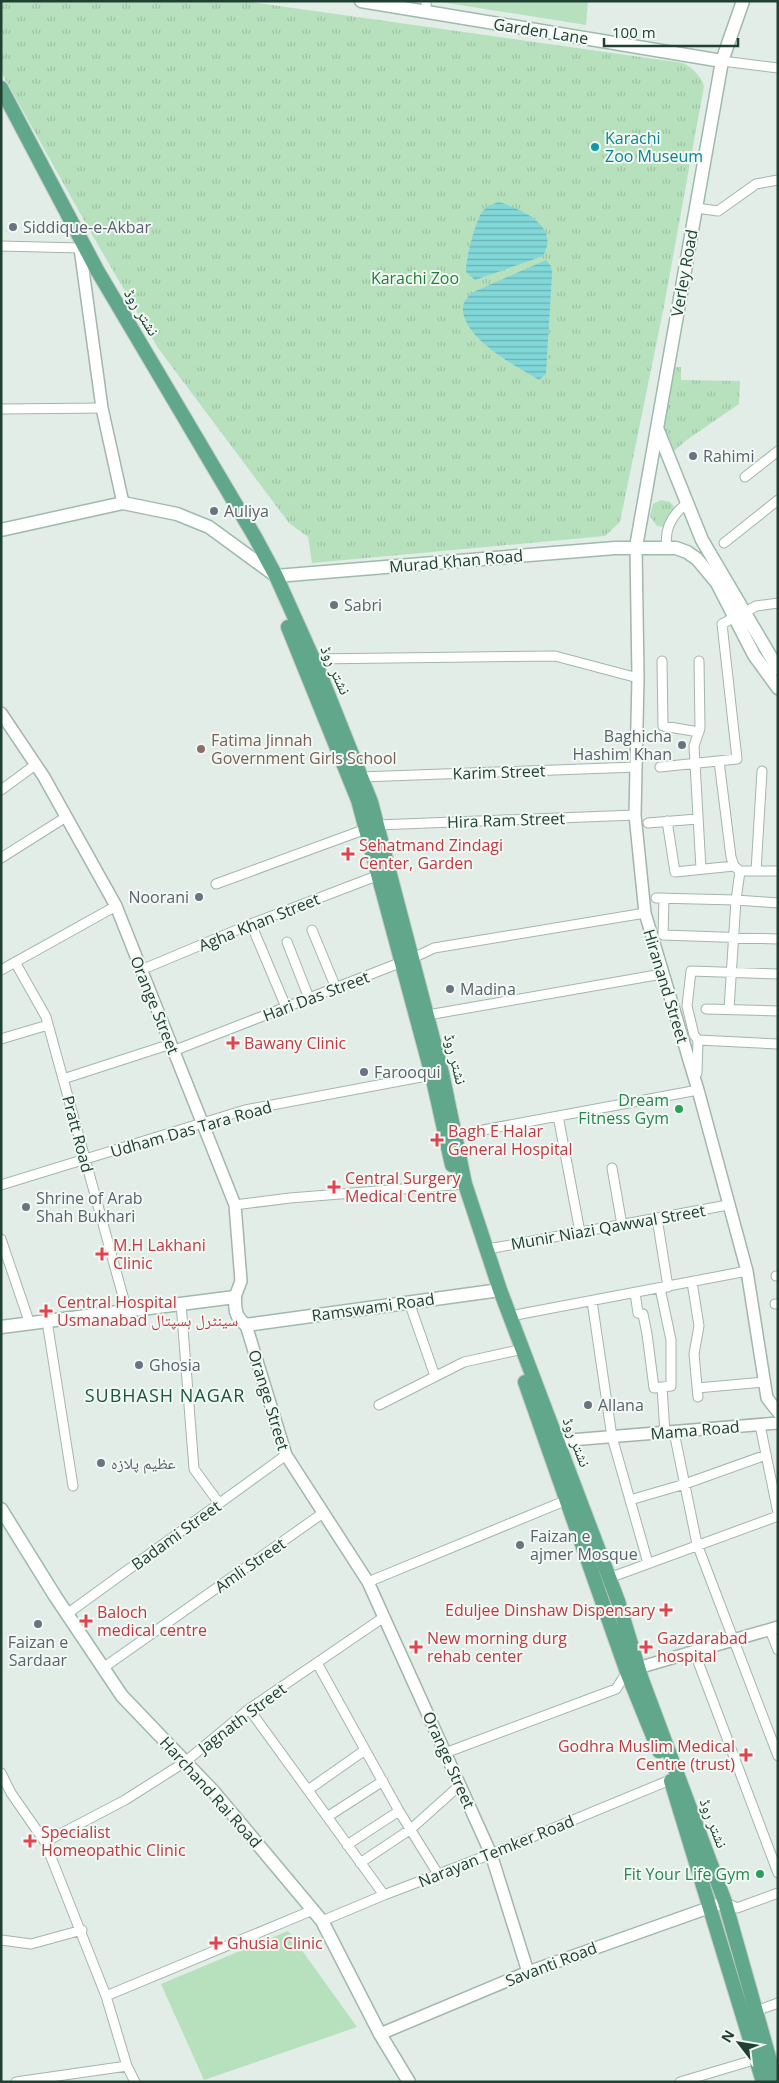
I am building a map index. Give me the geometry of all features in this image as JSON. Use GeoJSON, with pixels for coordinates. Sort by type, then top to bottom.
{"type":"FeatureCollection","features":[{"type":"Feature","properties":{"kind":"main road","name":"Garden Lane"},"geometry":{"type":"LineString","coordinates":[[361,1],[426,6],[722,61]]}},
{"type":"Feature","properties":{"kind":"main road","name":"Verley Road"},"geometry":{"type":"LineString","coordinates":[[636,547],[722,61],[743,1]]}},
{"type":"Feature","properties":{"kind":"main road","name":"نشتر روڈ"},"geometry":{"type":"LineString","coordinates":[[1,88],[4,109],[80,248],[261,566],[291,634],[356,794],[372,827],[379,875],[428,1016],[437,1074],[456,1135],[461,1185],[488,1249],[496,1291],[510,1316],[609,1578],[633,1670],[670,1780],[763,2082]]}},
{"type":"Feature","properties":{"kind":"main road","name":"نشتر روڈ"},"geometry":{"type":"LineString","coordinates":[[4,109],[250,528],[276,576],[313,658],[361,777],[372,827],[437,1074],[461,1185],[514,1351],[567,1500],[725,1902],[776,2082]]}},
{"type":"Feature","properties":{"kind":"main road"},"geometry":{"type":"LineString","coordinates":[[657,428],[686,504],[739,615],[754,655],[778,688]]}},
{"type":"Feature","properties":{"kind":"main road"},"geometry":{"type":"LineString","coordinates":[[1,530],[123,503],[177,514],[209,527],[276,576]]}},
{"type":"Feature","properties":{"kind":"main road","name":"Murad Khan Road"},"geometry":{"type":"LineString","coordinates":[[276,576],[636,547],[667,547],[687,552],[697,558],[739,615]]}},
{"type":"Feature","properties":{"kind":"main road"},"geometry":{"type":"LineString","coordinates":[[739,615],[778,669]]}},
{"type":"Feature","properties":{"kind":"main road","name":"Ramswami Road"},"geometry":{"type":"LineString","coordinates":[[246,1325],[496,1291]]}},
{"type":"Feature","properties":{"kind":"main road"},"geometry":{"type":"LineString","coordinates":[[1,1328],[235,1297]]}},
{"type":"Feature","properties":{"kind":"main road","name":"Orange Street"},"geometry":{"type":"LineString","coordinates":[[235,1297],[236,1313],[239,1320],[246,1325]]}},
{"type":"Feature","properties":{"kind":"main road","name":"Harchand Rai Road"},"geometry":{"type":"LineString","coordinates":[[1,1509],[67,1614],[122,1696],[214,1792],[322,1921],[380,2034],[409,2082]]}},
{"type":"Feature","properties":{"kind":"street"},"geometry":{"type":"LineString","coordinates":[[722,61],[778,68]]}},
{"type":"Feature","properties":{"kind":"street"},"geometry":{"type":"LineString","coordinates":[[696,208],[718,211],[756,184],[778,180]]}},
{"type":"Feature","properties":{"kind":"street"},"geometry":{"type":"LineString","coordinates":[[1,246],[80,248],[102,408],[123,503]]}},
{"type":"Feature","properties":{"kind":"street"},"geometry":{"type":"LineString","coordinates":[[1,409],[102,408]]}},
{"type":"Feature","properties":{"kind":"street"},"geometry":{"type":"LineString","coordinates":[[745,477],[778,451]]}},
{"type":"Feature","properties":{"kind":"street"},"geometry":{"type":"LineString","coordinates":[[724,543],[778,500]]}},
{"type":"Feature","properties":{"kind":"street"},"geometry":{"type":"LineString","coordinates":[[667,547],[667,529],[672,518],[686,504]]}},
{"type":"Feature","properties":{"kind":"street","name":"Hiranand Street"},"geometry":{"type":"LineString","coordinates":[[636,547],[638,678],[635,815],[645,913],[698,1090],[747,1271],[767,1398],[778,1412]]}},
{"type":"Feature","properties":{"kind":"street"},"geometry":{"type":"LineString","coordinates":[[660,767],[737,758],[722,624],[756,606],[778,603]]}},
{"type":"Feature","properties":{"kind":"street"},"geometry":{"type":"LineString","coordinates":[[313,658],[555,656],[638,678]]}},
{"type":"Feature","properties":{"kind":"street"},"geometry":{"type":"LineString","coordinates":[[662,661],[663,726],[699,732]]}},
{"type":"Feature","properties":{"kind":"street"},"geometry":{"type":"LineString","coordinates":[[699,661],[699,732],[694,746],[701,870]]}},
{"type":"Feature","properties":{"kind":"street","name":"Orange Street"},"geometry":{"type":"LineString","coordinates":[[1,713],[66,817],[116,906],[235,1205],[241,1281],[235,1297]]}},
{"type":"Feature","properties":{"kind":"street"},"geometry":{"type":"LineString","coordinates":[[719,760],[731,857],[737,869],[729,1009]]}},
{"type":"Feature","properties":{"kind":"street"},"geometry":{"type":"LineString","coordinates":[[1,790],[35,765]]}},
{"type":"Feature","properties":{"kind":"street","name":"Karim Street"},"geometry":{"type":"LineString","coordinates":[[361,777],[636,767]]}},
{"type":"Feature","properties":{"kind":"street"},"geometry":{"type":"LineString","coordinates":[[756,870],[762,771]]}},
{"type":"Feature","properties":{"kind":"street","name":"Hira Ram Street"},"geometry":{"type":"LineString","coordinates":[[216,884],[372,827],[635,815]]}},
{"type":"Feature","properties":{"kind":"street"},"geometry":{"type":"LineString","coordinates":[[1,858],[66,817]]}},
{"type":"Feature","properties":{"kind":"street"},"geometry":{"type":"LineString","coordinates":[[648,823],[697,819]]}},
{"type":"Feature","properties":{"kind":"street"},"geometry":{"type":"LineString","coordinates":[[667,822],[675,872],[737,869],[778,871]]}},
{"type":"Feature","properties":{"kind":"street","name":"Agha Khan Street"},"geometry":{"type":"LineString","coordinates":[[141,970],[251,924],[379,875]]}},
{"type":"Feature","properties":{"kind":"street"},"geometry":{"type":"LineString","coordinates":[[778,903],[660,898],[663,935],[778,939]]}},
{"type":"Feature","properties":{"kind":"street"},"geometry":{"type":"LineString","coordinates":[[1,970],[116,906]]}},
{"type":"Feature","properties":{"kind":"street","name":"Hari Das Street"},"geometry":{"type":"LineString","coordinates":[[63,1080],[172,1048],[336,988],[434,948],[645,913]]}},
{"type":"Feature","properties":{"kind":"street"},"geometry":{"type":"LineString","coordinates":[[251,924],[286,1007]]}},
{"type":"Feature","properties":{"kind":"street"},"geometry":{"type":"LineString","coordinates":[[312,930],[336,988]]}},
{"type":"Feature","properties":{"kind":"street"},"geometry":{"type":"LineString","coordinates":[[287,942],[309,998]]}},
{"type":"Feature","properties":{"kind":"street","name":"Pratt Road"},"geometry":{"type":"LineString","coordinates":[[15,962],[46,1017],[127,1311]]}},
{"type":"Feature","properties":{"kind":"street"},"geometry":{"type":"LineString","coordinates":[[697,1073],[698,1040],[694,1035],[687,1006],[691,971],[778,974]]}},
{"type":"Feature","properties":{"kind":"street"},"geometry":{"type":"LineString","coordinates":[[428,1016],[662,974]]}},
{"type":"Feature","properties":{"kind":"street"},"geometry":{"type":"LineString","coordinates":[[706,1009],[778,1011]]}},
{"type":"Feature","properties":{"kind":"street"},"geometry":{"type":"LineString","coordinates":[[1,1040],[48,1025]]}},
{"type":"Feature","properties":{"kind":"street"},"geometry":{"type":"LineString","coordinates":[[698,1040],[778,1044]]}},
{"type":"Feature","properties":{"kind":"street","name":"Udham Das Tara Road"},"geometry":{"type":"LineString","coordinates":[[1,1184],[246,1110],[437,1074]]}},
{"type":"Feature","properties":{"kind":"street"},"geometry":{"type":"LineString","coordinates":[[456,1135],[698,1090]]}},
{"type":"Feature","properties":{"kind":"street"},"geometry":{"type":"LineString","coordinates":[[558,1116],[580,1232]]}},
{"type":"Feature","properties":{"kind":"street"},"geometry":{"type":"LineString","coordinates":[[612,1168],[622,1225]]}},
{"type":"Feature","properties":{"kind":"street"},"geometry":{"type":"LineString","coordinates":[[235,1205],[290,1198],[461,1185]]}},
{"type":"Feature","properties":{"kind":"street","name":"Munir Niazi Qawwal Street"},"geometry":{"type":"LineString","coordinates":[[488,1249],[728,1205]]}},
{"type":"Feature","properties":{"kind":"street"},"geometry":{"type":"LineString","coordinates":[[635,1293],[638,1314],[643,1314],[647,1334],[654,1388],[671,1386],[671,1340],[657,1218]]}},
{"type":"Feature","properties":{"kind":"street"},"geometry":{"type":"LineString","coordinates":[[1,1239],[30,1324]]}},
{"type":"Feature","properties":{"kind":"street"},"geometry":{"type":"LineString","coordinates":[[510,1316],[747,1271]]}},
{"type":"Feature","properties":{"kind":"street"},"geometry":{"type":"LineString","coordinates":[[692,1282],[699,1326],[694,1354],[698,1392],[765,1382]]}},
{"type":"Feature","properties":{"kind":"street"},"geometry":{"type":"LineString","coordinates":[[592,1301],[612,1437],[648,1563]]}},
{"type":"Feature","properties":{"kind":"street"},"geometry":{"type":"LineString","coordinates":[[409,1302],[435,1376]]}},
{"type":"Feature","properties":{"kind":"street"},"geometry":{"type":"LineString","coordinates":[[181,1303],[194,1469],[219,1504]]}},
{"type":"Feature","properties":{"kind":"street"},"geometry":{"type":"LineString","coordinates":[[47,1321],[73,1486]]}},
{"type":"Feature","properties":{"kind":"street","name":"Orange Street"},"geometry":{"type":"LineString","coordinates":[[246,1325],[286,1455],[368,1582],[491,1854],[528,1972]]}},
{"type":"Feature","properties":{"kind":"street"},"geometry":{"type":"LineString","coordinates":[[379,1405],[464,1362],[514,1351]]}},
{"type":"Feature","properties":{"kind":"street"},"geometry":{"type":"LineString","coordinates":[[662,1387],[670,1432],[685,1484],[697,1544],[778,1756]]}},
{"type":"Feature","properties":{"kind":"street","name":"Mama Road"},"geometry":{"type":"LineString","coordinates":[[558,1441],[778,1423]]}},
{"type":"Feature","properties":{"kind":"street"},"geometry":{"type":"LineString","coordinates":[[609,1578],[778,1514],[760,1425]]}},
{"type":"Feature","properties":{"kind":"street","name":"Badami Street"},"geometry":{"type":"LineString","coordinates":[[67,1614],[286,1455]]}},
{"type":"Feature","properties":{"kind":"street"},"geometry":{"type":"LineString","coordinates":[[630,1500],[685,1484],[766,1455]]}},
{"type":"Feature","properties":{"kind":"street"},"geometry":{"type":"LineString","coordinates":[[368,1582],[567,1500]]}},
{"type":"Feature","properties":{"kind":"street","name":"Amli Street"},"geometry":{"type":"LineString","coordinates":[[103,1668],[323,1513]]}},
{"type":"Feature","properties":{"kind":"street","name":"Jagnath Street"},"geometry":{"type":"LineString","coordinates":[[45,1842],[125,1800],[185,1762],[249,1709],[384,1617]]}},
{"type":"Feature","properties":{"kind":"street"},"geometry":{"type":"LineString","coordinates":[[445,1753],[616,1690],[633,1670],[694,1651],[774,1628],[778,1650]]}},
{"type":"Feature","properties":{"kind":"street"},"geometry":{"type":"LineString","coordinates":[[694,1651],[778,1873]]}},
{"type":"Feature","properties":{"kind":"street"},"geometry":{"type":"LineString","coordinates":[[317,1663],[410,1829],[438,1874]]}},
{"type":"Feature","properties":{"kind":"street"},"geometry":{"type":"LineString","coordinates":[[249,1709],[384,1895]]}},
{"type":"Feature","properties":{"kind":"street"},"geometry":{"type":"LineString","coordinates":[[308,1790],[366,1750]]}},
{"type":"Feature","properties":{"kind":"street"},"geometry":{"type":"LineString","coordinates":[[1,1773],[11,1793],[45,1842],[82,1930],[106,1996],[127,2066],[135,2082]]}},
{"type":"Feature","properties":{"kind":"street","name":"Narayan Temker Road"},"geometry":{"type":"LineString","coordinates":[[322,1921],[670,1780]]}},
{"type":"Feature","properties":{"kind":"street"},"geometry":{"type":"LineString","coordinates":[[327,1817],[383,1781]]}},
{"type":"Feature","properties":{"kind":"street"},"geometry":{"type":"LineString","coordinates":[[360,1863],[410,1829],[460,1786]]}},
{"type":"Feature","properties":{"kind":"street"},"geometry":{"type":"LineString","coordinates":[[1,1796],[11,1793]]}},
{"type":"Feature","properties":{"kind":"street"},"geometry":{"type":"LineString","coordinates":[[347,1845],[400,1811]]}},
{"type":"Feature","properties":{"kind":"street"},"geometry":{"type":"LineString","coordinates":[[725,1902],[737,1908],[778,1893]]}},
{"type":"Feature","properties":{"kind":"street","name":"Savanti Road"},"geometry":{"type":"LineString","coordinates":[[380,2034],[528,1972],[725,1902]]}},
{"type":"Feature","properties":{"kind":"street"},"geometry":{"type":"LineString","coordinates":[[106,1996],[313,1910]]}},
{"type":"Feature","properties":{"kind":"street"},"geometry":{"type":"LineString","coordinates":[[1,1940],[31,1944],[82,1930]]}},
{"type":"Feature","properties":{"kind":"street"},"geometry":{"type":"LineString","coordinates":[[756,2011],[778,2003]]}},
{"type":"Feature","properties":{"kind":"street"},"geometry":{"type":"LineString","coordinates":[[680,2082],[757,2058]]}},
{"type":"Feature","properties":{"kind":"street"},"geometry":{"type":"LineString","coordinates":[[16,2082],[127,2066]]}},
{"type":"Feature","properties":{"kind":"green space","name":"Karachi Zoo"},"geometry":{"type":"Polygon","coordinates":[[[1,1],[244,1],[683,63],[693,69],[704,86],[664,306],[620,522],[605,536],[312,563],[308,537],[289,523],[158,348],[1,72],[1,1]]]}},
{"type":"Feature","properties":{"kind":"green space"},"geometry":{"type":"Polygon","coordinates":[[[435,1],[588,1],[586,25],[435,1]]]}},
{"type":"Feature","properties":{"kind":"green space"},"geometry":{"type":"Polygon","coordinates":[[[668,367],[681,367],[681,380],[740,381],[739,404],[688,439],[668,456],[657,429],[668,367]]]}},
{"type":"Feature","properties":{"kind":"green space"},"geometry":{"type":"Polygon","coordinates":[[[661,500],[670,502],[676,509],[665,527],[657,526],[650,516],[653,504],[661,500]]]}},
{"type":"Feature","properties":{"kind":"green space"},"geometry":{"type":"Polygon","coordinates":[[[288,1931],[357,2027],[204,2080],[161,1984],[288,1931]]]}},
{"type":"Feature","properties":{"kind":"water"},"geometry":{"type":"Polygon","coordinates":[[[499,202],[517,209],[536,220],[543,227],[547,235],[547,245],[543,256],[475,280],[466,272],[467,259],[474,232],[482,212],[492,204],[499,202]]]}},
{"type":"Feature","properties":{"kind":"water"},"geometry":{"type":"Polygon","coordinates":[[[546,260],[551,266],[552,274],[546,374],[539,380],[505,360],[482,342],[472,332],[466,321],[463,305],[471,293],[546,260]]]}},
{"type":"Feature","properties":{"kind":"place","name":"Karachi Zoo Museum"},"geometry":{"type":"Point","coordinates":[595,147]}},
{"type":"Feature","properties":{"kind":"place","name":"Siddique-e-Akbar"},"geometry":{"type":"Point","coordinates":[13,227]}},
{"type":"Feature","properties":{"kind":"place","name":"Rahimi"},"geometry":{"type":"Point","coordinates":[693,456]}},
{"type":"Feature","properties":{"kind":"place","name":"Auliya"},"geometry":{"type":"Point","coordinates":[214,511]}},
{"type":"Feature","properties":{"kind":"place","name":"Sabri"},"geometry":{"type":"Point","coordinates":[334,605]}},
{"type":"Feature","properties":{"kind":"place","name":"Baghicha Hashim Khan"},"geometry":{"type":"Point","coordinates":[682,745]}},
{"type":"Feature","properties":{"kind":"place","name":"Fatima Jinnah Government Girls School"},"geometry":{"type":"Point","coordinates":[201,749]}},
{"type":"Feature","properties":{"kind":"place","name":"Sehatmand Zindagi Center, Garden"},"geometry":{"type":"Point","coordinates":[348,854]}},
{"type":"Feature","properties":{"kind":"place","name":"Noorani"},"geometry":{"type":"Point","coordinates":[199,897]}},
{"type":"Feature","properties":{"kind":"place","name":"Madina"},"geometry":{"type":"Point","coordinates":[450,989]}},
{"type":"Feature","properties":{"kind":"place","name":"Bawany Clinic"},"geometry":{"type":"Point","coordinates":[233,1043]}},
{"type":"Feature","properties":{"kind":"place","name":"Farooqui"},"geometry":{"type":"Point","coordinates":[364,1072]}},
{"type":"Feature","properties":{"kind":"place","name":"Dream Fitness Gym"},"geometry":{"type":"Point","coordinates":[679,1109]}},
{"type":"Feature","properties":{"kind":"place","name":"Bagh E Halar General Hospital"},"geometry":{"type":"Point","coordinates":[437,1140]}},
{"type":"Feature","properties":{"kind":"place","name":"Central Surgery Medical Centre"},"geometry":{"type":"Point","coordinates":[334,1187]}},
{"type":"Feature","properties":{"kind":"place","name":"Shrine of Arab Shah Bukhari"},"geometry":{"type":"Point","coordinates":[26,1207]}},
{"type":"Feature","properties":{"kind":"place","name":"M.H Lakhani Clinic"},"geometry":{"type":"Point","coordinates":[102,1254]}},
{"type":"Feature","properties":{"kind":"place","name":"Central Hospital Usmanabad سینٹرل ہسپتال"},"geometry":{"type":"Point","coordinates":[46,1311]}},
{"type":"Feature","properties":{"kind":"place","name":"Ghosia"},"geometry":{"type":"Point","coordinates":[139,1365]}},
{"type":"Feature","properties":{"kind":"place","name":"Allana"},"geometry":{"type":"Point","coordinates":[588,1405]}},
{"type":"Feature","properties":{"kind":"place","name":"عظیم پلازہ"},"geometry":{"type":"Point","coordinates":[101,1463]}},
{"type":"Feature","properties":{"kind":"place","name":"Faizan e ajmer Mosque"},"geometry":{"type":"Point","coordinates":[520,1545]}},
{"type":"Feature","properties":{"kind":"place","name":"Eduljee Dinshaw Dispensary"},"geometry":{"type":"Point","coordinates":[666,1610]}},
{"type":"Feature","properties":{"kind":"place","name":"Baloch medical centre"},"geometry":{"type":"Point","coordinates":[86,1621]}},
{"type":"Feature","properties":{"kind":"place","name":"Faizan e Sardaar"},"geometry":{"type":"Point","coordinates":[38,1624]}},
{"type":"Feature","properties":{"kind":"place","name":"New morning durg rehab center"},"geometry":{"type":"Point","coordinates":[416,1647]}},
{"type":"Feature","properties":{"kind":"place","name":"Gazdarabad hospital"},"geometry":{"type":"Point","coordinates":[646,1647]}},
{"type":"Feature","properties":{"kind":"place","name":"Godhra Muslim Medical Centre (trust)"},"geometry":{"type":"Point","coordinates":[746,1755]}},
{"type":"Feature","properties":{"kind":"place","name":"Specialist Homeopathic Clinic"},"geometry":{"type":"Point","coordinates":[30,1841]}},
{"type":"Feature","properties":{"kind":"place","name":"Fit Your Life Gym"},"geometry":{"type":"Point","coordinates":[760,1874]}},
{"type":"Feature","properties":{"kind":"place","name":"Ghusia Clinic"},"geometry":{"type":"Point","coordinates":[216,1943]}},
{"type":"Feature","properties":{"kind":"district","name":"SUBHASH NAGAR"},"geometry":{"type":"Point","coordinates":[165,1395]}}]}
